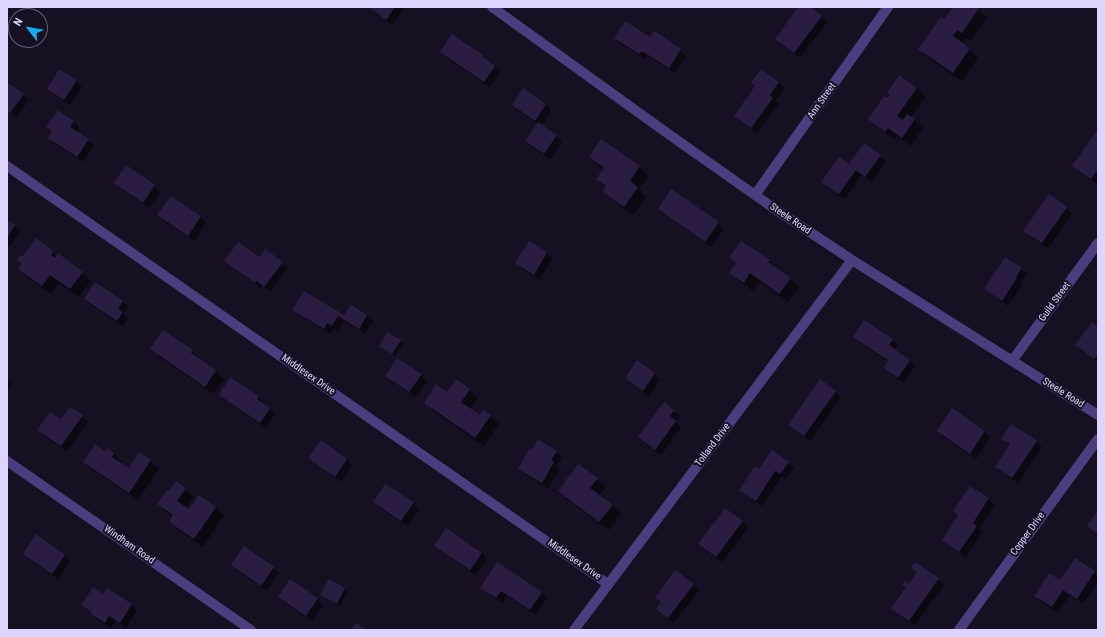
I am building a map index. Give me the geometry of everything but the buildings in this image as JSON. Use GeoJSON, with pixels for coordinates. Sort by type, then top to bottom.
{"type":"FeatureCollection","features":[{"type":"Feature","properties":{"kind":"street","name":"Steele Road"},"geometry":{"type":"LineString","coordinates":[[492,7],[666,133],[755,195],[852,260],[1098,415]]}},
{"type":"Feature","properties":{"kind":"street","name":"Ann Street"},"geometry":{"type":"LineString","coordinates":[[755,195],[888,7]]}},
{"type":"Feature","properties":{"kind":"street","name":"Middlesex Drive"},"geometry":{"type":"LineString","coordinates":[[7,166],[608,584]]}},
{"type":"Feature","properties":{"kind":"street","name":"Guild Street"},"geometry":{"type":"LineString","coordinates":[[1012,361],[1098,242]]}},
{"type":"Feature","properties":{"kind":"street","name":"Tolland Drive"},"geometry":{"type":"LineString","coordinates":[[574,630],[852,260]]}},
{"type":"Feature","properties":{"kind":"street","name":"Copper Drive"},"geometry":{"type":"LineString","coordinates":[[959,630],[1098,439]]}},
{"type":"Feature","properties":{"kind":"street","name":"Windham Road"},"geometry":{"type":"LineString","coordinates":[[7,460],[251,630]]}}]}
